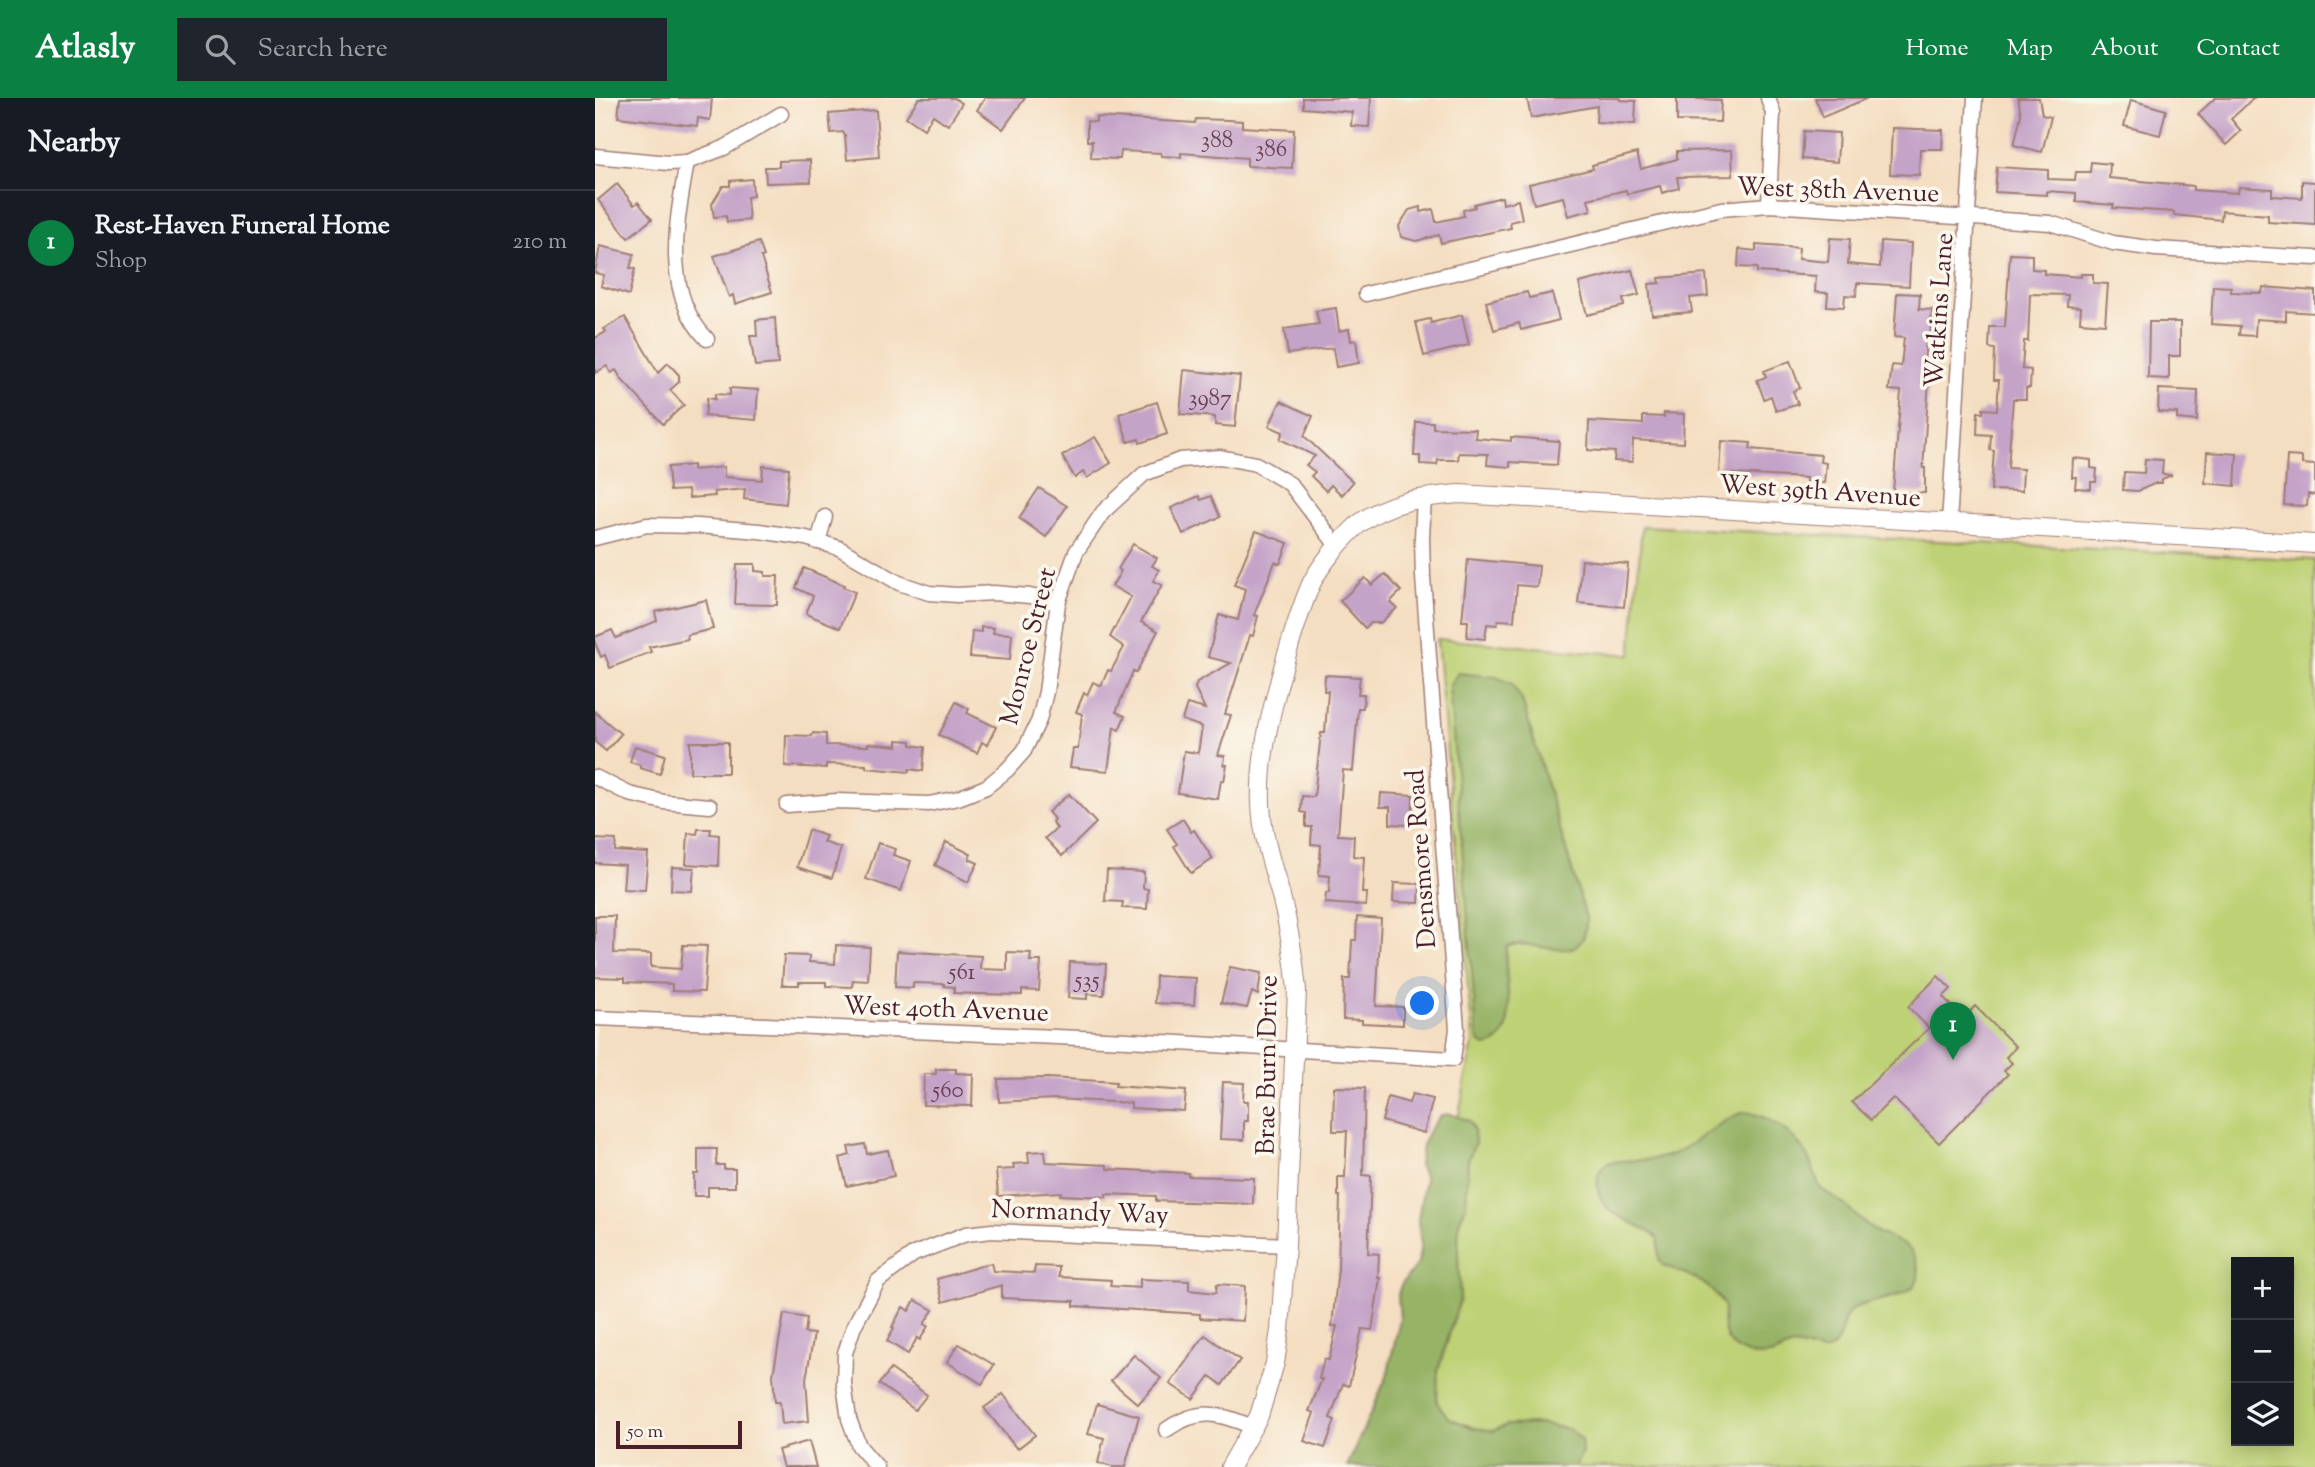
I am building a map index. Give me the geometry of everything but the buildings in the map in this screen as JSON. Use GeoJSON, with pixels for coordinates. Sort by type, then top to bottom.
{"type":"FeatureCollection","features":[{"type":"Feature","properties":{"kind":"street"},"geometry":{"type":"LineString","coordinates":[[1767,98],[1773,114],[1769,205]]}},
{"type":"Feature","properties":{"kind":"street","name":"Watkins Lane"},"geometry":{"type":"LineString","coordinates":[[1949,524],[1975,98]]}},
{"type":"Feature","properties":{"kind":"street"},"geometry":{"type":"LineString","coordinates":[[595,156],[669,163],[687,162],[724,148],[781,114]]}},
{"type":"Feature","properties":{"kind":"street"},"geometry":{"type":"LineString","coordinates":[[687,162],[678,215],[676,266],[687,312],[695,327],[706,338]]}},
{"type":"Feature","properties":{"kind":"street","name":"West 38th Avenue"},"geometry":{"type":"LineString","coordinates":[[1366,294],[1721,209],[1769,205],[2050,223],[2113,243],[2156,249],[2315,258]]}},
{"type":"Feature","properties":{"kind":"street","name":"Monroe Street"},"geometry":{"type":"LineString","coordinates":[[787,805],[837,801],[929,804],[958,799],[986,787],[1007,769],[1024,751],[1039,720],[1047,692],[1058,603],[1076,552],[1104,512],[1144,474],[1180,460],[1220,457],[1256,464],[1290,484],[1338,547]]}},
{"type":"Feature","properties":{"kind":"street","name":"West 39th Avenue"},"geometry":{"type":"LineString","coordinates":[[1338,547],[1360,524],[1389,506],[1424,497],[1459,494],[2315,544]]}},
{"type":"Feature","properties":{"kind":"street","name":"Densmore Road"},"geometry":{"type":"LineString","coordinates":[[1294,1049],[1453,1059],[1457,1029],[1423,577],[1424,497]]}},
{"type":"Feature","properties":{"kind":"street"},"geometry":{"type":"LineString","coordinates":[[818,542],[825,517]]}},
{"type":"Feature","properties":{"kind":"street"},"geometry":{"type":"LineString","coordinates":[[595,538],[647,525],[759,531],[806,538],[839,548],[899,583],[929,593],[957,596],[994,593],[1030,596],[1058,603]]}},
{"type":"Feature","properties":{"kind":"street","name":"Brae Burn Drive"},"geometry":{"type":"LineString","coordinates":[[1230,1467],[1259,1416],[1275,1363],[1283,1303],[1286,1245],[1297,990],[1294,957],[1281,896],[1268,855],[1261,804],[1263,762],[1274,699],[1296,622],[1313,579],[1338,547]]}},
{"type":"Feature","properties":{"kind":"street"},"geometry":{"type":"LineString","coordinates":[[595,777],[629,794],[664,802],[710,806]]}},
{"type":"Feature","properties":{"kind":"street","name":"West 40th Avenue"},"geometry":{"type":"LineString","coordinates":[[595,1018],[1294,1049]]}},
{"type":"Feature","properties":{"kind":"street","name":"Normandy Way"},"geometry":{"type":"LineString","coordinates":[[877,1467],[859,1446],[849,1419],[844,1384],[845,1353],[854,1326],[878,1281],[914,1254],[966,1234],[992,1230],[1286,1245]]}},
{"type":"Feature","properties":{"kind":"street"},"geometry":{"type":"LineString","coordinates":[[1166,1430],[1187,1417],[1207,1414],[1223,1414],[1253,1427]]}},
{"type":"Feature","properties":{"kind":"green space"},"geometry":{"type":"Polygon","coordinates":[[[1642,526],[2315,560],[2315,1467],[1370,1467],[1447,1176],[1473,1042],[1437,639],[1631,655],[1642,526]]]}},
{"type":"Feature","properties":{"kind":"green space"},"geometry":{"type":"Polygon","coordinates":[[[1458,673],[1496,677],[1511,683],[1522,700],[1586,918],[1584,935],[1578,945],[1568,949],[1517,944],[1507,947],[1508,1020],[1505,1032],[1497,1041],[1485,1046],[1477,1036],[1449,686],[1458,673]]]}},
{"type":"Feature","properties":{"kind":"green space"},"geometry":{"type":"Polygon","coordinates":[[[1744,1112],[1768,1119],[1782,1128],[1803,1149],[1820,1188],[1874,1230],[1904,1245],[1914,1256],[1918,1271],[1917,1282],[1900,1294],[1853,1309],[1845,1318],[1838,1341],[1825,1351],[1794,1346],[1763,1356],[1737,1349],[1725,1333],[1724,1306],[1718,1297],[1705,1284],[1663,1265],[1659,1260],[1658,1238],[1613,1212],[1601,1198],[1598,1176],[1607,1163],[1665,1157],[1744,1112]]]}},
{"type":"Feature","properties":{"kind":"green space"},"geometry":{"type":"Polygon","coordinates":[[[1450,1114],[1470,1121],[1475,1143],[1468,1160],[1466,1206],[1459,1222],[1460,1299],[1438,1371],[1437,1403],[1449,1418],[1474,1428],[1493,1431],[1507,1425],[1540,1424],[1568,1429],[1581,1439],[1582,1452],[1575,1467],[1347,1467],[1387,1376],[1400,1319],[1398,1294],[1401,1285],[1418,1263],[1421,1245],[1418,1220],[1425,1178],[1419,1165],[1422,1145],[1430,1129],[1442,1115],[1450,1114]]]}},
{"type":"Feature","properties":{"kind":"place","name":"Rest-Haven Funeral Home"},"geometry":{"type":"Point","coordinates":[1953,1060]}}]}
